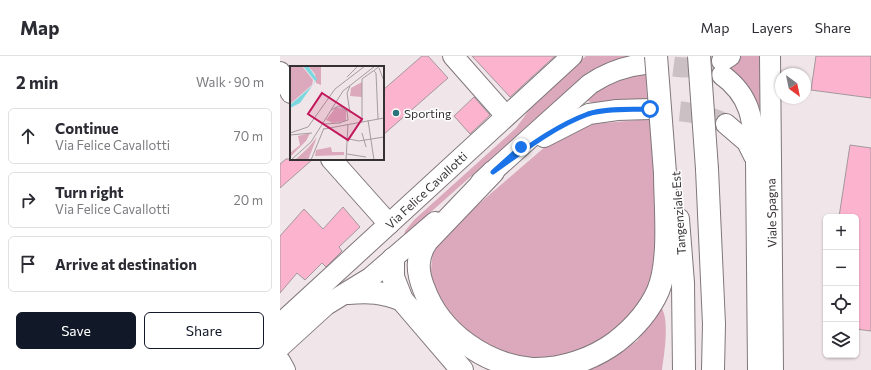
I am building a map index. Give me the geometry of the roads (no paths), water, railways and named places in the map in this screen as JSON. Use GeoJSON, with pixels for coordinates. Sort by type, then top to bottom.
{"type":"FeatureCollection","features":[{"type":"Feature","properties":{"kind":"highway","name":"Tangenziale Est"},"geometry":{"type":"LineString","coordinates":[[667,56],[670,173],[683,283],[684,370]]}},
{"type":"Feature","properties":{"kind":"highway"},"geometry":{"type":"LineString","coordinates":[[699,56],[713,287],[714,370]]}},
{"type":"Feature","properties":{"kind":"highway"},"geometry":{"type":"LineString","coordinates":[[493,172],[421,249],[417,271],[430,305],[447,328],[464,342],[487,356],[514,366],[533,370],[554,369],[580,362],[606,350],[627,334],[645,313],[658,290],[665,256],[670,173],[647,58]]}},
{"type":"Feature","properties":{"kind":"highway"},"geometry":{"type":"LineString","coordinates":[[393,259],[393,277],[402,300],[462,370]]}},
{"type":"Feature","properties":{"kind":"highway"},"geometry":{"type":"LineString","coordinates":[[348,293],[366,291],[380,293],[402,300]]}},
{"type":"Feature","properties":{"kind":"street"},"geometry":{"type":"LineString","coordinates":[[393,259],[397,229],[491,143],[506,116],[453,56]]}},
{"type":"Feature","properties":{"kind":"street","name":"Via Felice Cavallotti"},"geometry":{"type":"LineString","coordinates":[[280,324],[572,56]]}},
{"type":"Feature","properties":{"kind":"street","name":"Viale Spagna"},"geometry":{"type":"LineString","coordinates":[[770,56],[773,370]]}},
{"type":"Feature","properties":{"kind":"street"},"geometry":{"type":"LineString","coordinates":[[280,347],[326,305],[348,293],[370,278],[393,259],[493,172],[590,84],[604,75],[647,58]]}},
{"type":"Feature","properties":{"kind":"street","name":"Viale Spagna"},"geometry":{"type":"LineString","coordinates":[[725,64],[750,109],[756,161],[758,370]]}},
{"type":"Feature","properties":{"kind":"street"},"geometry":{"type":"LineString","coordinates":[[280,72],[290,91]]}},
{"type":"Feature","properties":{"kind":"street"},"geometry":{"type":"LineString","coordinates":[[493,172],[562,126],[589,114],[616,110],[650,109]]}},
{"type":"Feature","properties":{"kind":"street"},"geometry":{"type":"LineString","coordinates":[[726,124],[747,142],[756,161]]}},
{"type":"Feature","properties":{"kind":"street"},"geometry":{"type":"LineString","coordinates":[[332,160],[389,224]]}},
{"type":"Feature","properties":{"kind":"street"},"geometry":{"type":"LineString","coordinates":[[280,361],[285,370]]}},
{"type":"Feature","properties":{"kind":"tunnel"},"geometry":{"type":"LineString","coordinates":[[645,58],[673,67],[702,66],[722,61]]}},
{"type":"Feature","properties":{"kind":"tunnel"},"geometry":{"type":"LineString","coordinates":[[650,109],[698,114],[708,116],[726,124]]}},
{"type":"Feature","properties":{"kind":"place","name":"Sporting"},"geometry":{"type":"Point","coordinates":[396,113]}}]}
